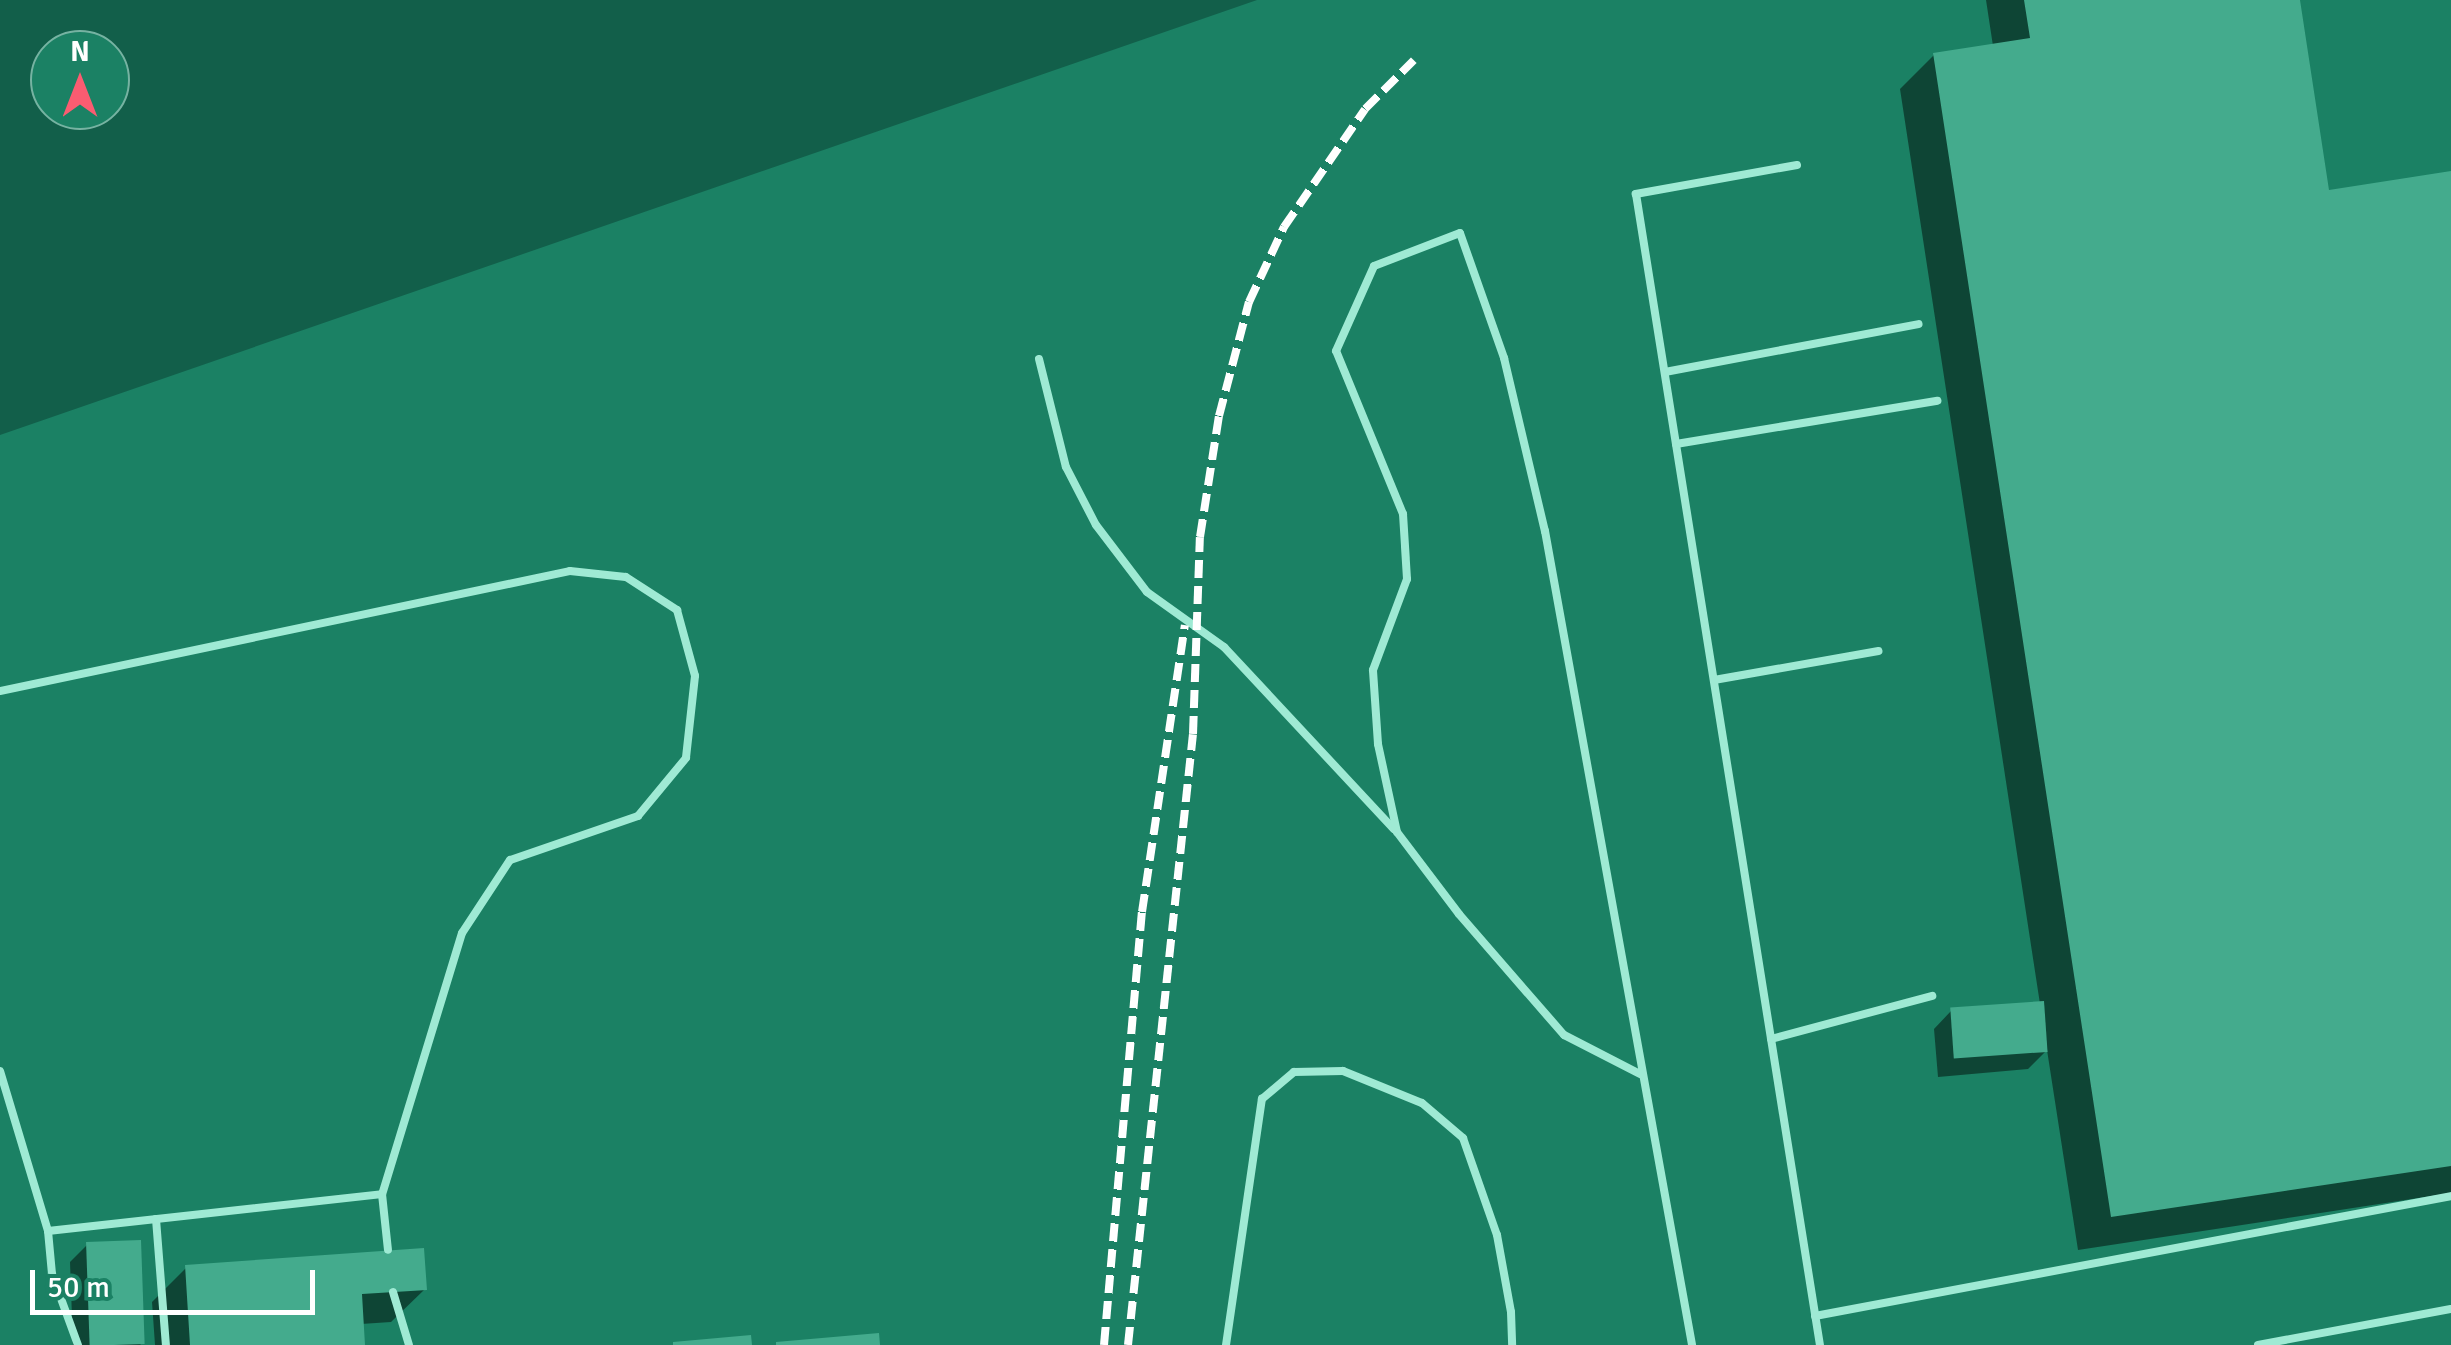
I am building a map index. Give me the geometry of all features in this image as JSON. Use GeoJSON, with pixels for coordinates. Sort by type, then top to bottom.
{"type":"FeatureCollection","features":[{"type":"Feature","properties":{"kind":"lane"},"geometry":{"type":"LineString","coordinates":[[1797,165],[1636,194],[1820,1345]]}},
{"type":"Feature","properties":{"kind":"lane"},"geometry":{"type":"LineString","coordinates":[[1397,832],[1378,744],[1372,670],[1407,578],[1403,514],[1336,351],[1374,266],[1460,234],[1504,358],[1544,531],[1692,1345]]}},
{"type":"Feature","properties":{"kind":"lane"},"geometry":{"type":"LineString","coordinates":[[1665,372],[1918,324]]}},
{"type":"Feature","properties":{"kind":"lane"},"geometry":{"type":"LineString","coordinates":[[1039,360],[1066,467],[1096,525],[1147,592],[1224,647],[1397,832],[1459,914],[1564,1035],[1640,1074]]}},
{"type":"Feature","properties":{"kind":"lane"},"geometry":{"type":"LineString","coordinates":[[1676,444],[1937,401]]}},
{"type":"Feature","properties":{"kind":"lane"},"geometry":{"type":"LineString","coordinates":[[0,691],[570,571],[626,577],[677,610],[695,676],[686,758],[638,816],[510,860],[462,933],[382,1194],[388,1250]]}},
{"type":"Feature","properties":{"kind":"lane"},"geometry":{"type":"LineString","coordinates":[[1714,680],[1878,651]]}},
{"type":"Feature","properties":{"kind":"lane"},"geometry":{"type":"LineString","coordinates":[[1771,1039],[1932,996]]}},
{"type":"Feature","properties":{"kind":"lane"},"geometry":{"type":"LineString","coordinates":[[0,1070],[48,1231],[52,1274],[78,1345]]}},
{"type":"Feature","properties":{"kind":"lane"},"geometry":{"type":"LineString","coordinates":[[1226,1345],[1262,1099],[1294,1072],[1343,1071],[1422,1104],[1464,1138],[1497,1235],[1511,1312],[1512,1345]]}},
{"type":"Feature","properties":{"kind":"lane"},"geometry":{"type":"LineString","coordinates":[[48,1231],[382,1194]]}},
{"type":"Feature","properties":{"kind":"lane"},"geometry":{"type":"LineString","coordinates":[[1815,1316],[2451,1196]]}},
{"type":"Feature","properties":{"kind":"lane"},"geometry":{"type":"LineString","coordinates":[[156,1219],[166,1345]]}},
{"type":"Feature","properties":{"kind":"lane"},"geometry":{"type":"LineString","coordinates":[[393,1292],[409,1345]]}},
{"type":"Feature","properties":{"kind":"lane"},"geometry":{"type":"LineString","coordinates":[[2258,1345],[2451,1309]]}},
{"type":"Feature","properties":{"kind":"shaded area"},"geometry":{"type":"Polygon","coordinates":[[[0,0],[1257,0],[0,435],[0,0]]]}},
{"type":"Feature","properties":{"kind":"building"},"geometry":{"type":"Polygon","coordinates":[[[2024,0],[2300,0],[2329,190],[2451,171],[2451,1166],[2111,1217],[1933,53],[2030,38],[2024,0]]]}},
{"type":"Feature","properties":{"kind":"building"},"geometry":{"type":"Polygon","coordinates":[[[2044,1001],[2048,1052],[1954,1058],[1950,1008],[2044,1001]]]}},
{"type":"Feature","properties":{"kind":"building"},"geometry":{"type":"Polygon","coordinates":[[[141,1240],[145,1344],[90,1345],[86,1242],[141,1240]]]}},
{"type":"Feature","properties":{"kind":"building"},"geometry":{"type":"Polygon","coordinates":[[[424,1248],[427,1290],[362,1294],[365,1345],[190,1345],[185,1265],[424,1248]]]}},
{"type":"Feature","properties":{"kind":"building"},"geometry":{"type":"Polygon","coordinates":[[[879,1333],[880,1345],[776,1345],[776,1342],[879,1333]]]}},
{"type":"Feature","properties":{"kind":"building"},"geometry":{"type":"Polygon","coordinates":[[[751,1335],[752,1345],[673,1345],[673,1342],[751,1335]]]}},
{"type":"Feature","properties":{"kind":"railway"},"geometry":{"type":"LineString","coordinates":[[1128,1345],[1193,734],[1200,537],[1219,416],[1249,302],[1284,227],[1365,109],[1414,60]]}},
{"type":"Feature","properties":{"kind":"railway"},"geometry":{"type":"LineString","coordinates":[[1104,1345],[1142,912],[1185,625]]}}]}
